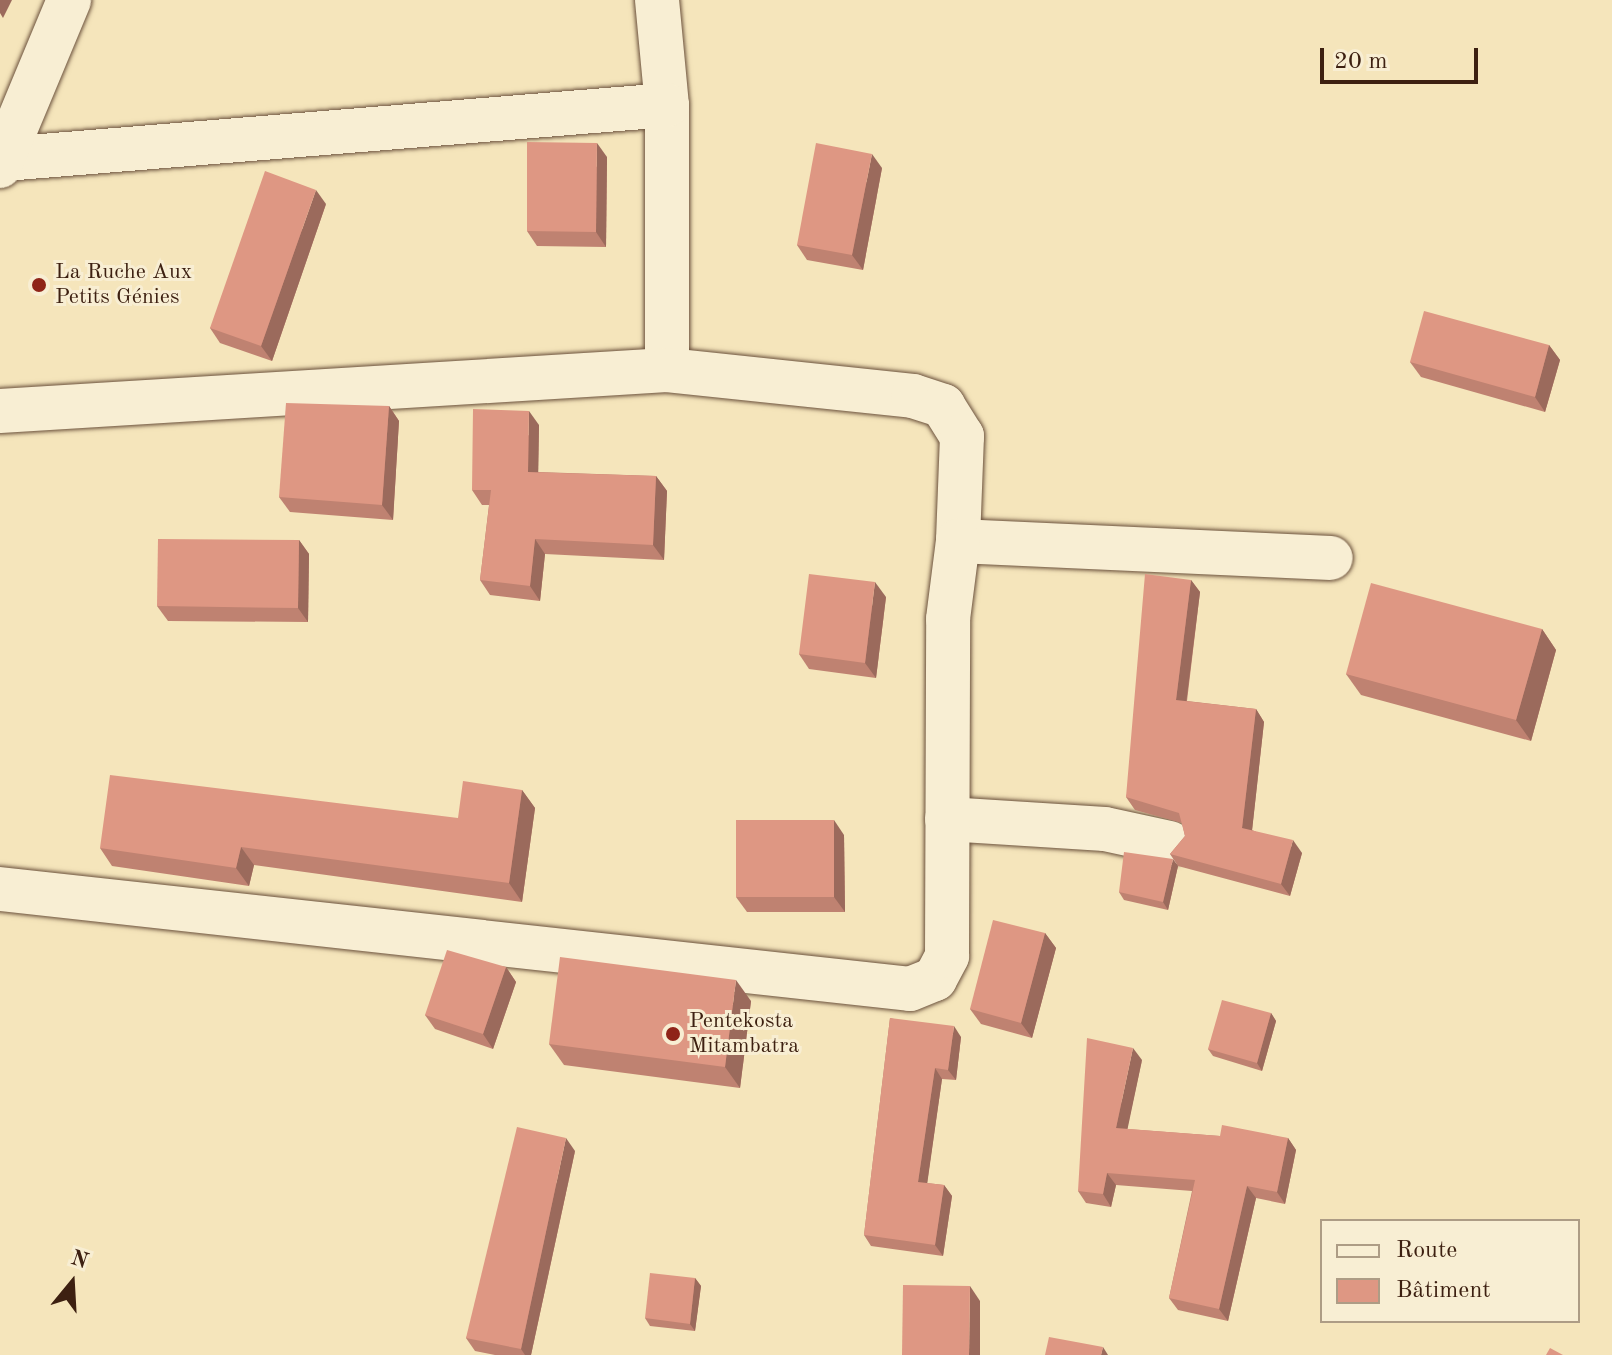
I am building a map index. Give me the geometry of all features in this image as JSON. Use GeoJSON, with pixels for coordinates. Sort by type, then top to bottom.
{"type":"FeatureCollection","features":[{"type":"Feature","properties":{"kind":"street"},"geometry":{"type":"LineString","coordinates":[[69,0],[2,163],[667,105]]}},
{"type":"Feature","properties":{"kind":"street"},"geometry":{"type":"LineString","coordinates":[[657,0],[667,105],[667,370]]}},
{"type":"Feature","properties":{"kind":"street"},"geometry":{"type":"LineString","coordinates":[[0,411],[667,370],[913,396],[943,406],[962,436],[958,541],[948,619],[947,956],[935,979],[910,989],[0,889]]}},
{"type":"Feature","properties":{"kind":"street"},"geometry":{"type":"LineString","coordinates":[[958,541],[1331,558]]}},
{"type":"Feature","properties":{"kind":"street"},"geometry":{"type":"LineString","coordinates":[[947,819],[1105,829],[1170,843]]}},
{"type":"Feature","properties":{"kind":"building"},"geometry":{"type":"Polygon","coordinates":[[[527,142],[597,143],[596,232],[527,231],[527,142]]]}},
{"type":"Feature","properties":{"kind":"building"},"geometry":{"type":"Polygon","coordinates":[[[816,143],[872,154],[852,255],[797,245],[816,143]]]}},
{"type":"Feature","properties":{"kind":"building"},"geometry":{"type":"Polygon","coordinates":[[[265,171],[316,190],[261,346],[210,328],[265,171]]]}},
{"type":"Feature","properties":{"kind":"building"},"geometry":{"type":"Polygon","coordinates":[[[1424,311],[1549,345],[1535,397],[1410,362],[1424,311]]]}},
{"type":"Feature","properties":{"kind":"building"},"geometry":{"type":"Polygon","coordinates":[[[286,403],[389,406],[382,505],[279,497],[286,403]]]}},
{"type":"Feature","properties":{"kind":"building"},"geometry":{"type":"Polygon","coordinates":[[[473,409],[529,411],[528,472],[656,476],[653,545],[535,539],[530,586],[480,580],[491,490],[472,490],[473,409]]]}},
{"type":"Feature","properties":{"kind":"building"},"geometry":{"type":"Polygon","coordinates":[[[158,539],[299,540],[298,608],[157,606],[158,539]]]}},
{"type":"Feature","properties":{"kind":"building"},"geometry":{"type":"Polygon","coordinates":[[[809,574],[875,582],[865,663],[799,654],[809,574]]]}},
{"type":"Feature","properties":{"kind":"building"},"geometry":{"type":"Polygon","coordinates":[[[1145,574],[1191,580],[1176,700],[1256,709],[1242,828],[1293,840],[1281,884],[1170,854],[1185,836],[1179,813],[1126,797],[1145,574]]]}},
{"type":"Feature","properties":{"kind":"building"},"geometry":{"type":"Polygon","coordinates":[[[1371,583],[1542,629],[1516,720],[1346,674],[1371,583]]]}},
{"type":"Feature","properties":{"kind":"building"},"geometry":{"type":"Polygon","coordinates":[[[110,775],[458,818],[463,781],[522,790],[509,883],[241,847],[236,868],[100,848],[110,775]]]}},
{"type":"Feature","properties":{"kind":"building"},"geometry":{"type":"Polygon","coordinates":[[[736,820],[834,820],[834,897],[736,897],[736,820]]]}},
{"type":"Feature","properties":{"kind":"building"},"geometry":{"type":"Polygon","coordinates":[[[1124,852],[1173,859],[1163,902],[1119,892],[1124,852]]]}},
{"type":"Feature","properties":{"kind":"building"},"geometry":{"type":"Polygon","coordinates":[[[993,920],[1045,933],[1021,1023],[970,1009],[993,920]]]}},
{"type":"Feature","properties":{"kind":"building"},"geometry":{"type":"Polygon","coordinates":[[[447,950],[506,967],[483,1034],[425,1015],[447,950]]]}},
{"type":"Feature","properties":{"kind":"building"},"geometry":{"type":"Polygon","coordinates":[[[560,957],[736,980],[725,1067],[549,1044],[560,957]]]}},
{"type":"Feature","properties":{"kind":"building"},"geometry":{"type":"Polygon","coordinates":[[[1222,1000],[1271,1013],[1257,1063],[1208,1049],[1222,1000]]]}},
{"type":"Feature","properties":{"kind":"building"},"geometry":{"type":"Polygon","coordinates":[[[890,1018],[954,1026],[948,1070],[935,1068],[918,1182],[944,1185],[935,1245],[864,1235],[890,1018]]]}},
{"type":"Feature","properties":{"kind":"building"},"geometry":{"type":"Polygon","coordinates":[[[1087,1038],[1133,1048],[1116,1128],[1220,1136],[1222,1125],[1288,1138],[1277,1192],[1247,1186],[1219,1309],[1169,1298],[1195,1180],[1107,1173],[1103,1194],[1078,1191],[1087,1038]]]}},
{"type":"Feature","properties":{"kind":"building"},"geometry":{"type":"Polygon","coordinates":[[[517,1127],[566,1138],[521,1349],[466,1338],[517,1127]]]}},
{"type":"Feature","properties":{"kind":"building"},"geometry":{"type":"Polygon","coordinates":[[[650,1273],[695,1278],[690,1324],[645,1318],[650,1273]]]}},
{"type":"Feature","properties":{"kind":"building"},"geometry":{"type":"Polygon","coordinates":[[[903,1285],[970,1286],[969,1355],[902,1355],[903,1285]]]}},
{"type":"Feature","properties":{"kind":"building"},"geometry":{"type":"Polygon","coordinates":[[[1049,1337],[1103,1347],[1101,1355],[1045,1355],[1049,1337]]]}},
{"type":"Feature","properties":{"kind":"building"},"geometry":{"type":"Polygon","coordinates":[[[1550,1348],[1563,1355],[1546,1355],[1550,1348]]]}},
{"type":"Feature","properties":{"kind":"place","name":"La Ruche Aux Petits Génies"},"geometry":{"type":"Point","coordinates":[39,285]}},
{"type":"Feature","properties":{"kind":"place","name":"Pentekosta Mitambatra"},"geometry":{"type":"Point","coordinates":[673,1034]}}]}
